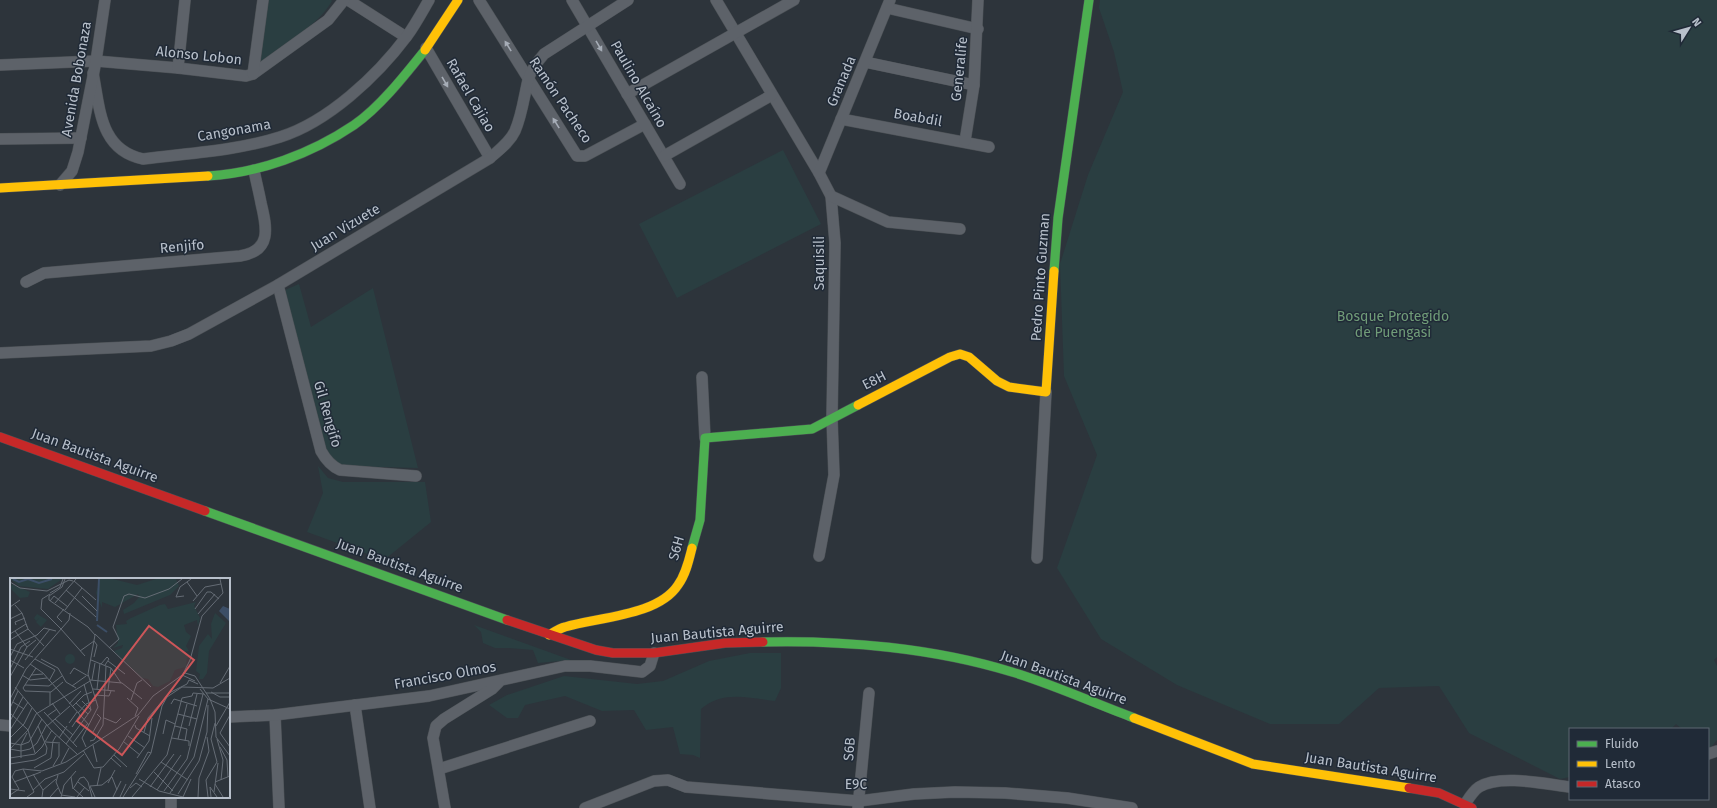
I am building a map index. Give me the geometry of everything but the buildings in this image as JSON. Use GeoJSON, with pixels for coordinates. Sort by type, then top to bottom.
{"type":"FeatureCollection","features":[{"type":"Feature","properties":{"kind":"main road"},"geometry":{"type":"LineString","coordinates":[[0,188],[213,176],[254,170],[288,159],[321,144],[354,125],[366,116],[400,81],[426,48],[458,0]]}},
{"type":"Feature","properties":{"kind":"main road","name":"Pedro Pinto Guzman"},"geometry":{"type":"LineString","coordinates":[[1046,392],[1058,218],[1089,0]]}},
{"type":"Feature","properties":{"kind":"main road","name":"E8H"},"geometry":{"type":"LineString","coordinates":[[705,438],[812,429],[950,356],[960,354],[969,357],[997,381],[1009,387],[1046,392]]}},
{"type":"Feature","properties":{"kind":"main road","name":"Juan Bautista Aguirre"},"geometry":{"type":"LineString","coordinates":[[0,437],[548,635],[596,650],[613,653],[654,653],[726,644],[798,641],[873,646],[942,655],[1012,672],[1253,764],[1439,793],[1468,806]]}},
{"type":"Feature","properties":{"kind":"main road","name":"S6H"},"geometry":{"type":"LineString","coordinates":[[548,635],[564,627],[643,610],[662,600],[678,586],[686,569],[700,520],[705,438]]}},
{"type":"Feature","properties":{"kind":"main road"},"geometry":{"type":"LineString","coordinates":[[1439,793],[1446,808]]}},
{"type":"Feature","properties":{"kind":"street","name":"Avenida Bobonaza"},"geometry":{"type":"LineString","coordinates":[[60,185],[67,178],[75,162],[81,138],[96,61],[105,0]]}},
{"type":"Feature","properties":{"kind":"street"},"geometry":{"type":"LineString","coordinates":[[178,68],[185,0]]}},
{"type":"Feature","properties":{"kind":"street"},"geometry":{"type":"LineString","coordinates":[[253,74],[263,0]]}},
{"type":"Feature","properties":{"kind":"street","name":"Alonso Lobon"},"geometry":{"type":"LineString","coordinates":[[0,65],[96,61],[246,76],[253,74],[323,24],[344,0]]}},
{"type":"Feature","properties":{"kind":"street"},"geometry":{"type":"LineString","coordinates":[[348,0],[406,37]]}},
{"type":"Feature","properties":{"kind":"street","name":"Cangonama"},"geometry":{"type":"LineString","coordinates":[[93,73],[101,116],[113,143],[121,151],[131,157],[143,159],[259,143],[302,128],[323,116],[350,96],[380,68],[406,37],[429,0]]}},
{"type":"Feature","properties":{"kind":"street","name":"Ramón Pacheco"},"geometry":{"type":"LineString","coordinates":[[479,0],[577,156],[585,156],[645,124]]}},
{"type":"Feature","properties":{"kind":"street","name":"Paulino Alcaíno"},"geometry":{"type":"LineString","coordinates":[[572,0],[680,184]]}},
{"type":"Feature","properties":{"kind":"street","name":"Juan Vizuete"},"geometry":{"type":"LineString","coordinates":[[0,353],[150,346],[171,341],[189,334],[278,285],[490,158],[504,147],[514,132],[525,100],[528,80],[535,65],[544,54],[628,0]]}},
{"type":"Feature","properties":{"kind":"street","name":"Saquisili"},"geometry":{"type":"LineString","coordinates":[[716,0],[819,173],[831,196],[835,243],[832,418],[834,476],[819,556]]}},
{"type":"Feature","properties":{"kind":"street","name":"Generalife"},"geometry":{"type":"LineString","coordinates":[[964,141],[974,85],[978,30],[978,0]]}},
{"type":"Feature","properties":{"kind":"street"},"geometry":{"type":"LineString","coordinates":[[627,94],[736,33],[789,1]]}},
{"type":"Feature","properties":{"kind":"street"},"geometry":{"type":"LineString","coordinates":[[888,4],[978,30]]}},
{"type":"Feature","properties":{"kind":"street","name":"Granada"},"geometry":{"type":"LineString","coordinates":[[819,173],[888,4]]}},
{"type":"Feature","properties":{"kind":"street","name":"Rafael Cajiao"},"geometry":{"type":"LineString","coordinates":[[426,48],[490,158]]}},
{"type":"Feature","properties":{"kind":"street"},"geometry":{"type":"LineString","coordinates":[[865,62],[974,85]]}},
{"type":"Feature","properties":{"kind":"street"},"geometry":{"type":"LineString","coordinates":[[664,156],[772,95]]}},
{"type":"Feature","properties":{"kind":"street","name":"Boabdil"},"geometry":{"type":"LineString","coordinates":[[841,118],[989,147]]}},
{"type":"Feature","properties":{"kind":"street"},"geometry":{"type":"LineString","coordinates":[[0,139],[81,138]]}},
{"type":"Feature","properties":{"kind":"street"},"geometry":{"type":"LineString","coordinates":[[75,162],[82,177],[88,184]]}},
{"type":"Feature","properties":{"kind":"street","name":"Renjifo"},"geometry":{"type":"LineString","coordinates":[[26,282],[44,273],[251,254],[256,251],[263,242],[267,231],[254,170]]}},
{"type":"Feature","properties":{"kind":"street"},"geometry":{"type":"LineString","coordinates":[[831,196],[888,222],[960,229]]}},
{"type":"Feature","properties":{"kind":"street","name":"Gil Rengifo"},"geometry":{"type":"LineString","coordinates":[[278,285],[321,451],[325,458],[331,465],[340,470],[416,476]]}},
{"type":"Feature","properties":{"kind":"street","name":"S6H"},"geometry":{"type":"LineString","coordinates":[[702,377],[705,438]]}},
{"type":"Feature","properties":{"kind":"street","name":"Pedro Pinto Guzman"},"geometry":{"type":"LineString","coordinates":[[1037,558],[1046,392]]}},
{"type":"Feature","properties":{"kind":"street","name":"Francisco Olmos"},"geometry":{"type":"LineString","coordinates":[[230,717],[274,715],[429,696],[565,666],[590,666],[642,672],[647,670],[650,666],[654,653]]}},
{"type":"Feature","properties":{"kind":"street"},"geometry":{"type":"LineString","coordinates":[[446,808],[433,738],[436,726],[444,718],[492,689],[501,681]]}},
{"type":"Feature","properties":{"kind":"street","name":"S6B"},"geometry":{"type":"LineString","coordinates":[[859,805],[869,693]]}},
{"type":"Feature","properties":{"kind":"street"},"geometry":{"type":"LineString","coordinates":[[355,705],[370,808]]}},
{"type":"Feature","properties":{"kind":"street"},"geometry":{"type":"LineString","coordinates":[[274,715],[279,808]]}},
{"type":"Feature","properties":{"kind":"street"},"geometry":{"type":"LineString","coordinates":[[439,769],[590,721]]}},
{"type":"Feature","properties":{"kind":"street"},"geometry":{"type":"LineString","coordinates":[[0,725],[10,726]]}},
{"type":"Feature","properties":{"kind":"street","name":"E9C"},"geometry":{"type":"LineString","coordinates":[[585,808],[654,781],[668,780],[686,787],[859,805],[914,794],[954,792],[1005,793],[1067,798],[1132,808]]}},
{"type":"Feature","properties":{"kind":"street"},"geometry":{"type":"LineString","coordinates":[[1468,806],[1477,788],[1493,782],[1516,781],[1569,787]]}},
{"type":"Feature","properties":{"kind":"green space"},"geometry":{"type":"Polygon","coordinates":[[[268,0],[332,1],[308,28],[258,64],[268,0]]]}},
{"type":"Feature","properties":{"kind":"green space","name":"Bosque Protegido de Puengasi"},"geometry":{"type":"Polygon","coordinates":[[[1100,0],[1717,0],[1717,657],[1714,660],[1717,666],[1717,740],[1709,750],[1709,728],[1681,728],[1676,724],[1672,728],[1569,728],[1569,777],[1560,779],[1469,733],[1439,686],[1379,688],[1339,724],[1270,724],[1177,685],[1101,639],[1057,568],[1097,455],[1064,376],[1060,264],[1088,175],[1123,92],[1114,52],[1099,8],[1100,0]]]}},
{"type":"Feature","properties":{"kind":"green space"},"geometry":{"type":"Polygon","coordinates":[[[783,150],[821,224],[677,298],[639,224],[783,150]]]}},
{"type":"Feature","properties":{"kind":"green space"},"geometry":{"type":"Polygon","coordinates":[[[299,284],[311,327],[373,288],[418,468],[342,466],[333,460],[325,450],[285,290],[299,284]]]}},
{"type":"Feature","properties":{"kind":"green space"},"geometry":{"type":"Polygon","coordinates":[[[318,466],[328,478],[343,482],[425,482],[431,522],[384,560],[307,532],[323,493],[318,466]]]}},
{"type":"Feature","properties":{"kind":"green space"},"geometry":{"type":"Polygon","coordinates":[[[474,625],[571,660],[538,663],[533,650],[495,648],[483,643],[481,632],[474,625]]]}},
{"type":"Feature","properties":{"kind":"green space"},"geometry":{"type":"Polygon","coordinates":[[[750,653],[781,653],[781,688],[775,701],[746,697],[727,697],[709,703],[701,709],[700,758],[693,755],[680,754],[673,727],[646,730],[634,710],[602,711],[565,696],[525,705],[518,718],[507,718],[489,705],[507,695],[564,676],[637,684],[663,681],[709,661],[750,653]]]}},
{"type":"Feature","properties":{"kind":"traffic: fast"},"geometry":{"type":"LineString","coordinates":[[1054,271],[1058,218],[1089,0]]}},
{"type":"Feature","properties":{"kind":"traffic: fast"},"geometry":{"type":"LineString","coordinates":[[208,176],[246,171],[265,166],[320,145],[364,118],[392,90],[425,50]]}},
{"type":"Feature","properties":{"kind":"traffic: fast"},"geometry":{"type":"LineString","coordinates":[[692,548],[700,520],[705,438],[812,429],[858,405]]}},
{"type":"Feature","properties":{"kind":"traffic: fast"},"geometry":{"type":"LineString","coordinates":[[205,511],[507,620]]}},
{"type":"Feature","properties":{"kind":"traffic: fast"},"geometry":{"type":"LineString","coordinates":[[763,642],[825,642],[857,644],[920,651],[952,657],[1027,677],[1134,718]]}},
{"type":"Feature","properties":{"kind":"traffic: slow"},"geometry":{"type":"LineString","coordinates":[[425,50],[458,0]]}},
{"type":"Feature","properties":{"kind":"traffic: slow"},"geometry":{"type":"LineString","coordinates":[[0,188],[208,176]]}},
{"type":"Feature","properties":{"kind":"traffic: slow"},"geometry":{"type":"LineString","coordinates":[[858,405],[950,357],[960,354],[969,357],[997,381],[1009,387],[1046,392],[1054,271]]}},
{"type":"Feature","properties":{"kind":"traffic: slow"},"geometry":{"type":"LineString","coordinates":[[549,635],[563,628],[626,614],[657,603],[669,595],[681,581],[687,567],[692,548]]}},
{"type":"Feature","properties":{"kind":"traffic: slow"},"geometry":{"type":"LineString","coordinates":[[1134,718],[1253,764],[1409,788]]}},
{"type":"Feature","properties":{"kind":"traffic: jam"},"geometry":{"type":"LineString","coordinates":[[0,437],[205,511]]}},
{"type":"Feature","properties":{"kind":"traffic: jam"},"geometry":{"type":"LineString","coordinates":[[507,620],[596,650],[613,653],[654,653],[725,643],[763,642]]}},
{"type":"Feature","properties":{"kind":"traffic: jam"},"geometry":{"type":"LineString","coordinates":[[1409,788],[1439,793],[1472,808]]}}]}
